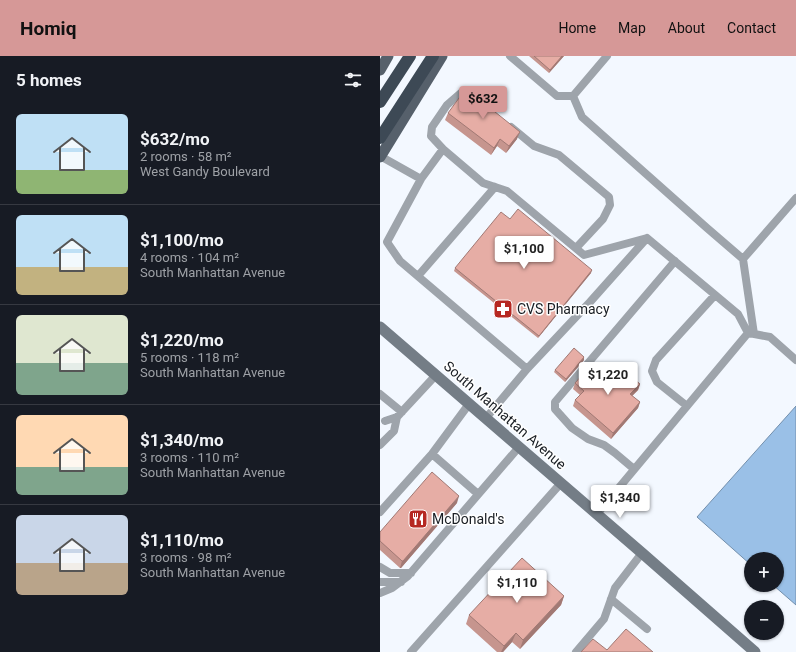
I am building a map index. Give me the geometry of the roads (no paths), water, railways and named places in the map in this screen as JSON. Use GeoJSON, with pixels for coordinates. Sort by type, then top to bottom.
{"type":"FeatureCollection","features":[{"type":"Feature","properties":{"kind":"highway"},"geometry":{"type":"LineString","coordinates":[[380,102],[410,56]]}},
{"type":"Feature","properties":{"kind":"highway"},"geometry":{"type":"LineString","coordinates":[[380,138],[432,56]]}},
{"type":"Feature","properties":{"kind":"main road"},"geometry":{"type":"LineString","coordinates":[[380,70],[388,56]]}},
{"type":"Feature","properties":{"kind":"main road"},"geometry":{"type":"LineString","coordinates":[[380,96],[403,56]]}},
{"type":"Feature","properties":{"kind":"main road"},"geometry":{"type":"LineString","coordinates":[[380,156],[442,56]]}},
{"type":"Feature","properties":{"kind":"main road","name":"South Manhattan Avenue"},"geometry":{"type":"LineString","coordinates":[[380,327],[642,553],[754,652]]}},
{"type":"Feature","properties":{"kind":"lane"},"geometry":{"type":"LineString","coordinates":[[510,56],[557,96],[573,96],[607,56]]}},
{"type":"Feature","properties":{"kind":"lane"},"geometry":{"type":"LineString","coordinates":[[479,100],[468,92],[462,92],[447,105],[432,127],[431,136],[443,149],[483,183],[507,191],[584,255],[647,238]]}},
{"type":"Feature","properties":{"kind":"lane"},"geometry":{"type":"LineString","coordinates":[[573,96],[582,117],[743,259],[751,334],[687,406],[596,514]]}},
{"type":"Feature","properties":{"kind":"lane"},"geometry":{"type":"LineString","coordinates":[[503,120],[534,146],[559,155],[609,197],[610,205],[603,218],[576,248]]}},
{"type":"Feature","properties":{"kind":"lane"},"geometry":{"type":"LineString","coordinates":[[443,149],[421,179],[387,242],[400,261],[527,369]]}},
{"type":"Feature","properties":{"kind":"lane"},"geometry":{"type":"LineString","coordinates":[[380,156],[421,179]]}},
{"type":"Feature","properties":{"kind":"lane"},"geometry":{"type":"LineString","coordinates":[[418,276],[495,187]]}},
{"type":"Feature","properties":{"kind":"lane"},"geometry":{"type":"LineString","coordinates":[[743,259],[796,198]]}},
{"type":"Feature","properties":{"kind":"lane"},"geometry":{"type":"LineString","coordinates":[[647,238],[738,314],[751,334],[770,337],[796,360]]}},
{"type":"Feature","properties":{"kind":"lane"},"geometry":{"type":"LineString","coordinates":[[486,418],[527,369],[647,238]]}},
{"type":"Feature","properties":{"kind":"lane"},"geometry":{"type":"LineString","coordinates":[[634,469],[604,445],[588,439],[572,428],[556,409],[555,402],[675,261]]}},
{"type":"Feature","properties":{"kind":"lane"},"geometry":{"type":"LineString","coordinates":[[687,406],[657,382],[652,371],[656,360],[715,295]]}},
{"type":"Feature","properties":{"kind":"lane"},"geometry":{"type":"LineString","coordinates":[[380,445],[394,430],[400,415],[436,375]]}},
{"type":"Feature","properties":{"kind":"lane"},"geometry":{"type":"LineString","coordinates":[[380,394],[400,415]]}},
{"type":"Feature","properties":{"kind":"lane"},"geometry":{"type":"LineString","coordinates":[[380,512],[432,454],[469,404]]}},
{"type":"Feature","properties":{"kind":"lane"},"geometry":{"type":"LineString","coordinates":[[385,421],[400,415]]}},
{"type":"Feature","properties":{"kind":"lane"},"geometry":{"type":"LineString","coordinates":[[380,593],[392,588],[411,573],[518,447]]}},
{"type":"Feature","properties":{"kind":"lane"},"geometry":{"type":"LineString","coordinates":[[432,454],[478,494]]}},
{"type":"Feature","properties":{"kind":"lane"},"geometry":{"type":"LineString","coordinates":[[411,652],[561,483]]}},
{"type":"Feature","properties":{"kind":"lane"},"geometry":{"type":"LineString","coordinates":[[576,652],[604,619],[615,588],[642,553]]}},
{"type":"Feature","properties":{"kind":"lane"},"geometry":{"type":"LineString","coordinates":[[380,567],[390,572],[411,573]]}},
{"type":"Feature","properties":{"kind":"lane"},"geometry":{"type":"LineString","coordinates":[[380,582],[401,582]]}},
{"type":"Feature","properties":{"kind":"lane"},"geometry":{"type":"LineString","coordinates":[[611,599],[647,629]]}},
{"type":"Feature","properties":{"kind":"water"},"geometry":{"type":"Polygon","coordinates":[[[796,406],[796,605],[781,592],[784,592],[784,552],[744,552],[744,559],[697,517],[796,406]]]}},
{"type":"Feature","properties":{"kind":"place","name":"CVS Pharmacy"},"geometry":{"type":"Point","coordinates":[503,309]}},
{"type":"Feature","properties":{"kind":"place","name":"McDonald's"},"geometry":{"type":"Point","coordinates":[418,519]}}]}
